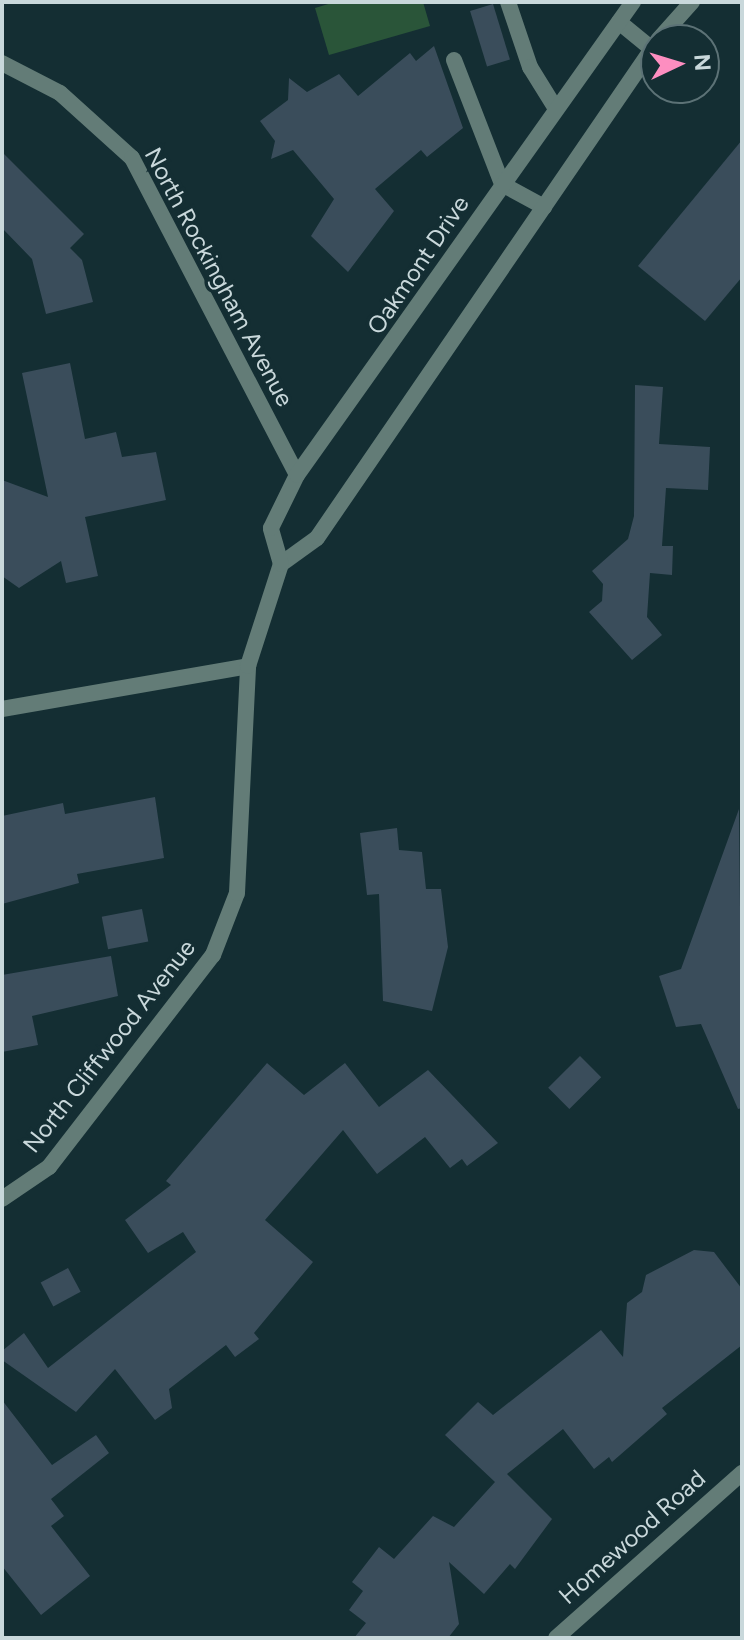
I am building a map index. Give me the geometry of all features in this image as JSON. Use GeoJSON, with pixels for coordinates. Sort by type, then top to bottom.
{"type":"FeatureCollection","features":[{"type":"Feature","properties":{"kind":"street"},"geometry":{"type":"LineString","coordinates":[[508,2],[530,67],[556,109]]}},
{"type":"Feature","properties":{"kind":"street","name":"Oakmont Drive"},"geometry":{"type":"LineString","coordinates":[[281,564],[271,528],[297,475],[633,2]]}},
{"type":"Feature","properties":{"kind":"street"},"geometry":{"type":"LineString","coordinates":[[673,24],[692,2]]}},
{"type":"Feature","properties":{"kind":"street"},"geometry":{"type":"LineString","coordinates":[[619,22],[640,35]]}},
{"type":"Feature","properties":{"kind":"street"},"geometry":{"type":"LineString","coordinates":[[454,60],[502,184],[544,207]]}},
{"type":"Feature","properties":{"kind":"street","name":"North Rockingham Avenue"},"geometry":{"type":"LineString","coordinates":[[2,63],[60,93],[132,158],[297,475]]}},
{"type":"Feature","properties":{"kind":"street"},"geometry":{"type":"LineString","coordinates":[[2,709],[248,666],[281,564],[317,538],[640,66]]}},
{"type":"Feature","properties":{"kind":"street","name":"North Cliffwood Avenue"},"geometry":{"type":"LineString","coordinates":[[2,1199],[49,1167],[213,955],[237,893],[248,666]]}},
{"type":"Feature","properties":{"kind":"street","name":"Homewood Road"},"geometry":{"type":"LineString","coordinates":[[556,1638],[742,1473]]}},
{"type":"Feature","properties":{"kind":"green space"},"geometry":{"type":"Polygon","coordinates":[[[335,2],[423,2],[430,26],[329,55],[315,8],[335,2]]]}},
{"type":"Feature","properties":{"kind":"building"},"geometry":{"type":"Polygon","coordinates":[[[493,4],[510,59],[487,66],[470,11],[493,4]]]}},
{"type":"Feature","properties":{"kind":"building"},"geometry":{"type":"Polygon","coordinates":[[[434,46],[463,128],[427,157],[421,150],[375,189],[394,211],[348,272],[311,236],[334,199],[293,150],[271,159],[275,141],[260,121],[288,100],[289,78],[307,92],[339,74],[358,96],[410,53],[416,61],[434,46]]]}},
{"type":"Feature","properties":{"kind":"building"},"geometry":{"type":"Polygon","coordinates":[[[742,140],[742,277],[705,321],[638,266],[742,140]]]}},
{"type":"Feature","properties":{"kind":"building"},"geometry":{"type":"Polygon","coordinates":[[[2,152],[84,234],[70,248],[82,260],[93,302],[46,314],[32,259],[2,228],[2,152]]]}},
{"type":"Feature","properties":{"kind":"building"},"geometry":{"type":"Polygon","coordinates":[[[70,363],[85,439],[116,432],[122,457],[156,452],[166,500],[85,517],[98,576],[66,583],[61,561],[19,588],[2,576],[2,480],[48,497],[22,373],[70,363]]]}},
{"type":"Feature","properties":{"kind":"building"},"geometry":{"type":"Polygon","coordinates":[[[635,385],[663,387],[659,444],[710,447],[708,490],[666,488],[662,546],[673,546],[672,575],[650,573],[647,617],[662,635],[632,660],[589,612],[602,601],[603,584],[592,571],[628,539],[634,516],[635,385]]]}},
{"type":"Feature","properties":{"kind":"building"},"geometry":{"type":"Polygon","coordinates":[[[155,797],[164,858],[77,874],[79,883],[2,904],[2,816],[63,803],[65,814],[155,797]]]}},
{"type":"Feature","properties":{"kind":"building"},"geometry":{"type":"Polygon","coordinates":[[[739,809],[742,1108],[738,1109],[701,1024],[676,1027],[659,976],[681,969],[739,809]]]}},
{"type":"Feature","properties":{"kind":"building"},"geometry":{"type":"Polygon","coordinates":[[[397,828],[399,850],[422,852],[426,889],[441,889],[448,947],[432,1011],[383,1001],[379,894],[367,895],[360,833],[397,828]]]}},
{"type":"Feature","properties":{"kind":"building"},"geometry":{"type":"Polygon","coordinates":[[[142,909],[148,941],[108,949],[102,917],[142,909]]]}},
{"type":"Feature","properties":{"kind":"building"},"geometry":{"type":"Polygon","coordinates":[[[111,956],[118,996],[32,1016],[38,1045],[2,1052],[2,975],[111,956]]]}},
{"type":"Feature","properties":{"kind":"building"},"geometry":{"type":"Polygon","coordinates":[[[580,1056],[601,1077],[569,1109],[548,1088],[580,1056]]]}},
{"type":"Feature","properties":{"kind":"building"},"geometry":{"type":"Polygon","coordinates":[[[267,1063],[304,1095],[345,1063],[379,1107],[428,1070],[498,1143],[467,1166],[462,1159],[450,1168],[425,1137],[377,1174],[343,1130],[265,1220],[313,1262],[254,1333],[259,1339],[235,1357],[226,1345],[169,1389],[172,1408],[155,1420],[115,1369],[76,1412],[2,1360],[2,1351],[24,1333],[48,1368],[196,1252],[183,1232],[148,1253],[125,1220],[171,1185],[166,1181],[267,1063]]]}},
{"type":"Feature","properties":{"kind":"building"},"geometry":{"type":"Polygon","coordinates":[[[694,1250],[714,1252],[742,1289],[742,1345],[662,1408],[667,1414],[612,1462],[609,1457],[594,1469],[563,1429],[507,1474],[552,1519],[515,1569],[510,1564],[484,1594],[449,1562],[459,1624],[448,1638],[354,1638],[366,1623],[349,1610],[363,1591],[352,1582],[379,1547],[394,1559],[433,1516],[454,1527],[495,1482],[445,1435],[478,1402],[493,1415],[601,1330],[623,1357],[627,1303],[642,1292],[646,1275],[694,1250]]]}},
{"type":"Feature","properties":{"kind":"building"},"geometry":{"type":"Polygon","coordinates":[[[68,1268],[81,1292],[53,1306],[41,1283],[68,1268]]]}},
{"type":"Feature","properties":{"kind":"building"},"geometry":{"type":"Polygon","coordinates":[[[2,1400],[52,1465],[96,1435],[109,1453],[51,1499],[64,1516],[51,1526],[90,1576],[41,1615],[2,1566],[2,1400]]]}}]}
